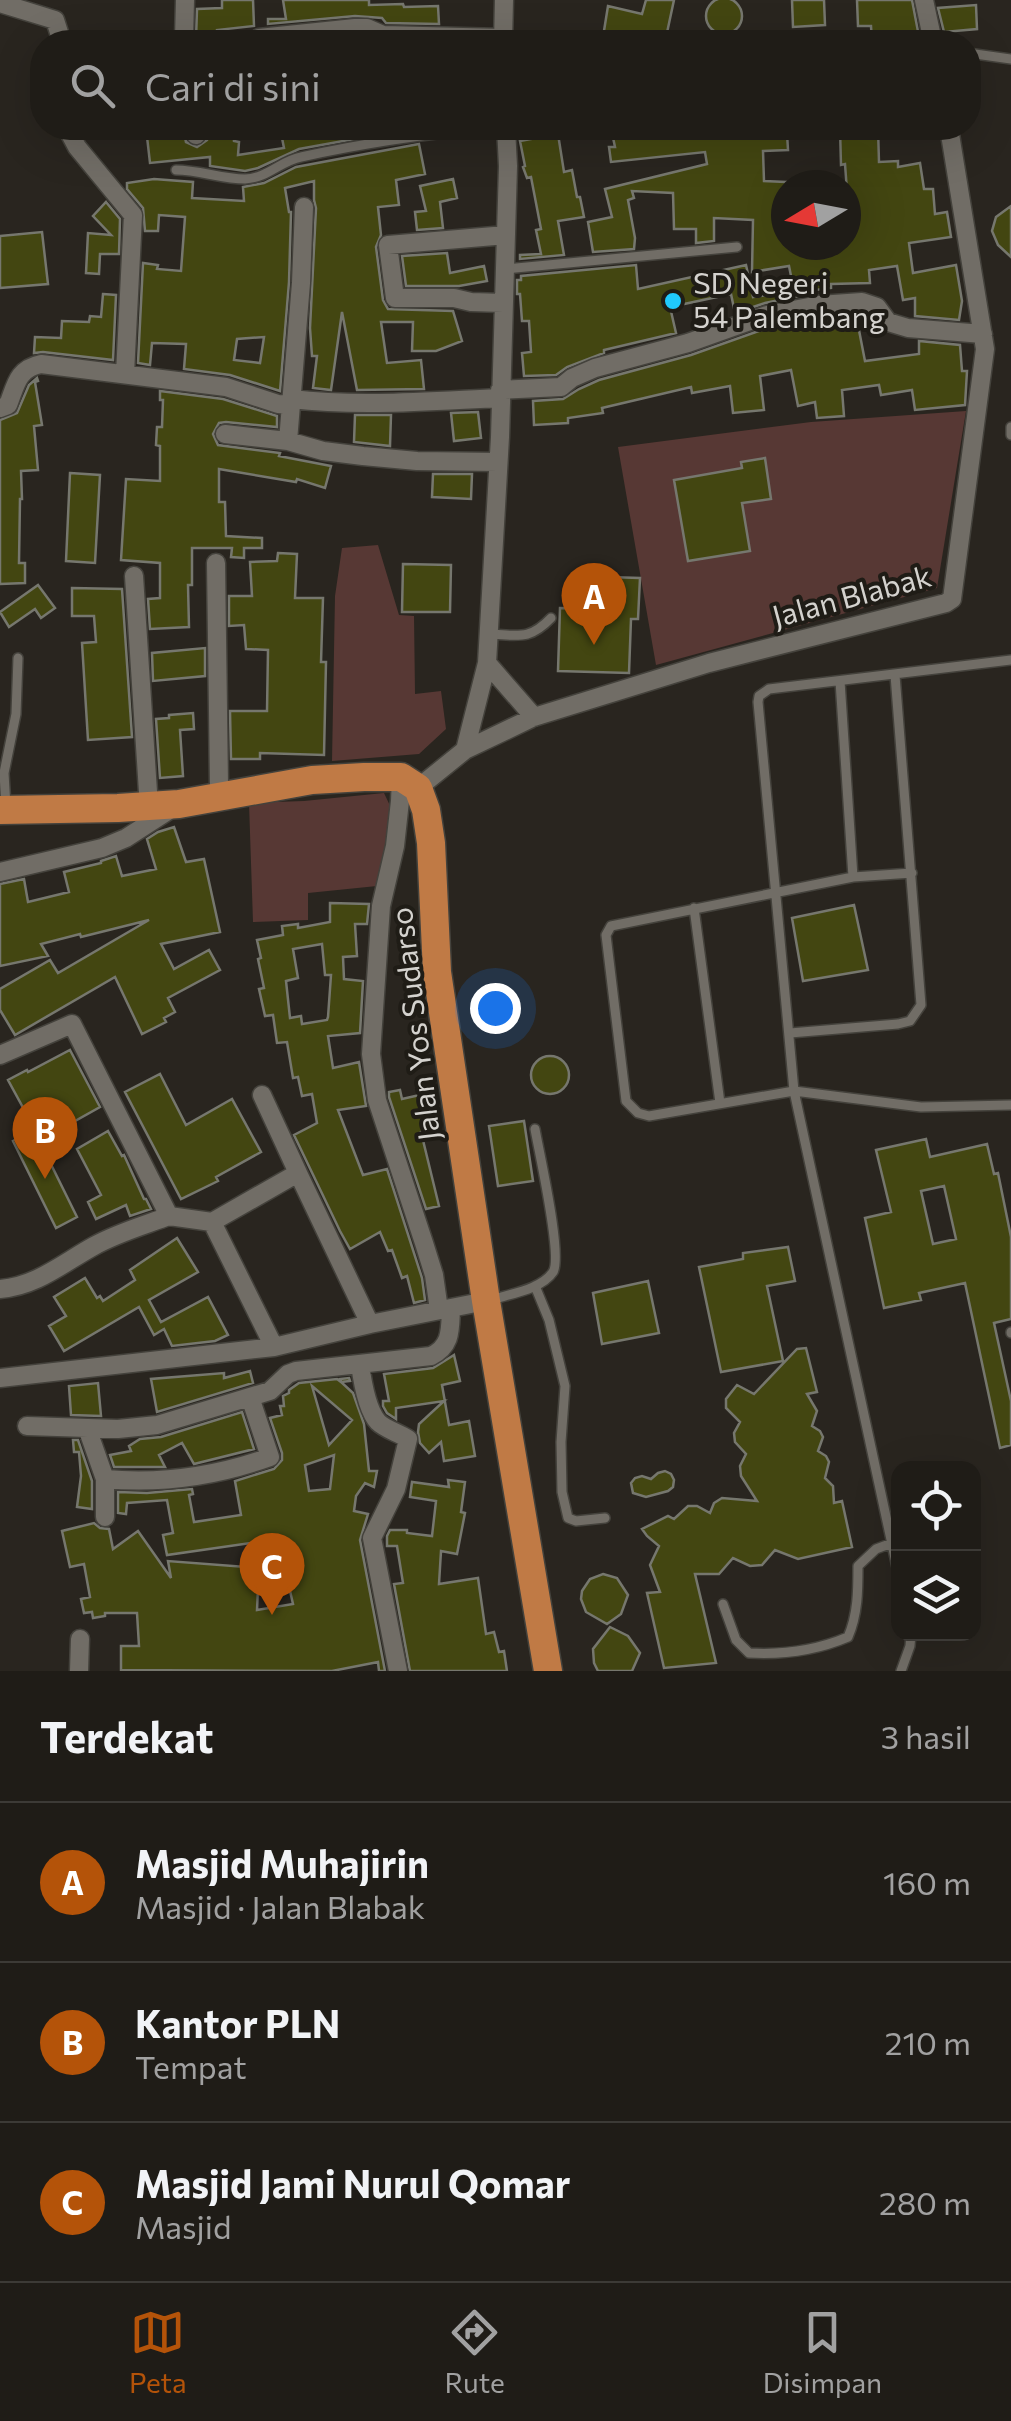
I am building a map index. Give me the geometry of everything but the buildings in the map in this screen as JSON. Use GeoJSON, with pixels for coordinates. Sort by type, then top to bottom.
{"type":"FeatureCollection","features":[{"type":"Feature","properties":{"kind":"highway"},"geometry":{"type":"LineString","coordinates":[[3,791],[118,808],[178,804],[312,780],[392,776],[418,780]]}},
{"type":"Feature","properties":{"kind":"highway","name":"Jalan Yos Sudarso"},"geometry":{"type":"LineString","coordinates":[[418,780],[431,842],[437,972],[486,1301],[548,1671]]}},
{"type":"Feature","properties":{"kind":"highway"},"geometry":{"type":"LineString","coordinates":[[3,791],[148,792],[219,785],[252,791]]}},
{"type":"Feature","properties":{"kind":"street"},"geometry":{"type":"LineString","coordinates":[[184,30],[185,0]]}},
{"type":"Feature","properties":{"kind":"street"},"geometry":{"type":"LineString","coordinates":[[503,30],[504,0]]}},
{"type":"Feature","properties":{"kind":"street"},"geometry":{"type":"LineString","coordinates":[[924,0],[930,30]]}},
{"type":"Feature","properties":{"kind":"street"},"geometry":{"type":"LineString","coordinates":[[0,3],[55,20],[58,30]]}},
{"type":"Feature","properties":{"kind":"street"},"geometry":{"type":"LineString","coordinates":[[341,30],[368,30]]}},
{"type":"Feature","properties":{"kind":"street"},"geometry":{"type":"LineString","coordinates":[[73,140],[132,215],[126,374]]}},
{"type":"Feature","properties":{"kind":"street"},"geometry":{"type":"LineString","coordinates":[[466,750],[486,663],[488,634],[504,303],[508,166],[503,140]]}},
{"type":"Feature","properties":{"kind":"street","name":"Jalan Blabak"},"geometry":{"type":"LineString","coordinates":[[418,780],[466,750],[534,717],[710,664],[949,602],[985,361],[952,140]]}},
{"type":"Feature","properties":{"kind":"street"},"geometry":{"type":"LineString","coordinates":[[288,440],[302,284],[304,206]]}},
{"type":"Feature","properties":{"kind":"street"},"geometry":{"type":"LineString","coordinates":[[504,303],[395,298],[388,244],[506,235]]}},
{"type":"Feature","properties":{"kind":"street"},"geometry":{"type":"LineString","coordinates":[[0,408],[8,405],[21,374],[38,364],[226,386],[278,404],[388,403],[562,387],[595,368],[688,343],[766,315],[819,305],[862,302],[877,307],[888,322],[908,328],[983,334]]}},
{"type":"Feature","properties":{"kind":"street"},"geometry":{"type":"LineString","coordinates":[[225,434],[288,440],[323,451],[363,456],[498,462]]}},
{"type":"Feature","properties":{"kind":"street"},"geometry":{"type":"LineString","coordinates":[[216,563],[219,785]]}},
{"type":"Feature","properties":{"kind":"street"},"geometry":{"type":"LineString","coordinates":[[134,576],[148,792]]}},
{"type":"Feature","properties":{"kind":"street"},"geometry":{"type":"LineString","coordinates":[[486,663],[534,717]]}},
{"type":"Feature","properties":{"kind":"street"},"geometry":{"type":"LineString","coordinates":[[27,1426],[118,1429],[157,1425],[270,1391],[296,1371],[437,1354],[448,1340],[445,1309],[376,1100],[371,1054],[381,906],[400,801],[418,780]]}},
{"type":"Feature","properties":{"kind":"street"},"geometry":{"type":"LineString","coordinates":[[0,872],[114,844],[178,804]]}},
{"type":"Feature","properties":{"kind":"street"},"geometry":{"type":"LineString","coordinates":[[0,1055],[72,1024],[169,1216]]}},
{"type":"Feature","properties":{"kind":"street"},"geometry":{"type":"LineString","coordinates":[[262,1095],[370,1324]]}},
{"type":"Feature","properties":{"kind":"street"},"geometry":{"type":"LineString","coordinates":[[0,1289],[41,1279],[98,1244],[169,1216],[212,1222],[298,1174]]}},
{"type":"Feature","properties":{"kind":"street"},"geometry":{"type":"LineString","coordinates":[[212,1222],[274,1346]]}},
{"type":"Feature","properties":{"kind":"street"},"geometry":{"type":"LineString","coordinates":[[0,1378],[274,1346],[486,1301]]}},
{"type":"Feature","properties":{"kind":"street"},"geometry":{"type":"LineString","coordinates":[[360,1364],[374,1416],[408,1439],[396,1489],[372,1538],[398,1671]]}},
{"type":"Feature","properties":{"kind":"street"},"geometry":{"type":"LineString","coordinates":[[104,1479],[218,1474],[270,1457],[250,1397]]}},
{"type":"Feature","properties":{"kind":"street"},"geometry":{"type":"LineString","coordinates":[[88,1428],[104,1479],[105,1517]]}},
{"type":"Feature","properties":{"kind":"street"},"geometry":{"type":"LineString","coordinates":[[79,1671],[80,1639]]}},
{"type":"Feature","properties":{"kind":"lane"},"geometry":{"type":"LineString","coordinates":[[981,56],[1011,59]]}},
{"type":"Feature","properties":{"kind":"lane"},"geometry":{"type":"LineString","coordinates":[[176,170],[244,179],[262,177],[295,158],[390,140]]}},
{"type":"Feature","properties":{"kind":"lane"},"geometry":{"type":"LineString","coordinates":[[505,269],[738,246]]}},
{"type":"Feature","properties":{"kind":"lane"},"geometry":{"type":"LineString","coordinates":[[1011,427],[1011,435]]}},
{"type":"Feature","properties":{"kind":"lane"},"geometry":{"type":"LineString","coordinates":[[488,634],[537,633],[551,618]]}},
{"type":"Feature","properties":{"kind":"lane"},"geometry":{"type":"LineString","coordinates":[[3,791],[16,714],[18,658]]}},
{"type":"Feature","properties":{"kind":"lane"},"geometry":{"type":"LineString","coordinates":[[891,1539],[794,1091],[758,702],[769,688],[1011,660]]}},
{"type":"Feature","properties":{"kind":"lane"},"geometry":{"type":"LineString","coordinates":[[790,1033],[898,1024],[910,1021],[921,1004],[895,674]]}},
{"type":"Feature","properties":{"kind":"lane"},"geometry":{"type":"LineString","coordinates":[[840,681],[853,876]]}},
{"type":"Feature","properties":{"kind":"lane"},"geometry":{"type":"LineString","coordinates":[[912,872],[853,876],[616,924],[608,929],[626,1102],[638,1114],[648,1116],[794,1091],[921,1107],[1011,1105]]}},
{"type":"Feature","properties":{"kind":"lane"},"geometry":{"type":"LineString","coordinates":[[694,908],[720,1104]]}},
{"type":"Feature","properties":{"kind":"lane"},"geometry":{"type":"LineString","coordinates":[[486,1301],[535,1286],[552,1274],[556,1264],[535,1130]]}},
{"type":"Feature","properties":{"kind":"lane"},"geometry":{"type":"LineString","coordinates":[[535,1286],[549,1320],[565,1386],[562,1492],[568,1518],[605,1518]]}},
{"type":"Feature","properties":{"kind":"lane"},"geometry":{"type":"LineString","coordinates":[[724,1604],[736,1640],[749,1653],[779,1655],[834,1644],[848,1637],[854,1624],[858,1566],[876,1550],[891,1544]]}},
{"type":"Feature","properties":{"kind":"lane"},"geometry":{"type":"LineString","coordinates":[[901,1671],[910,1641]]}},
{"type":"Feature","properties":{"kind":"shaded area"},"geometry":{"type":"Polygon","coordinates":[[[966,411],[937,588],[656,665],[618,447],[811,422],[966,411]]]}},
{"type":"Feature","properties":{"kind":"shaded area"},"geometry":{"type":"Polygon","coordinates":[[[378,545],[399,615],[414,616],[415,694],[441,691],[446,729],[419,754],[332,761],[335,596],[342,548],[378,545]]]}},
{"type":"Feature","properties":{"kind":"shaded area"},"geometry":{"type":"Polygon","coordinates":[[[384,793],[393,812],[388,857],[377,886],[308,893],[308,920],[253,922],[249,803],[384,793]]]}},
{"type":"Feature","properties":{"kind":"place","name":"SD Negeri 54 Palembang"},"geometry":{"type":"Point","coordinates":[673,301]}},
{"type":"Feature","properties":{"kind":"place","name":"Masjid Muhajirin"},"geometry":{"type":"Point","coordinates":[594,645]}},
{"type":"Feature","properties":{"kind":"place","name":"Kantor PLN"},"geometry":{"type":"Point","coordinates":[45,1179]}},
{"type":"Feature","properties":{"kind":"place","name":"Masjid Jami Nurul Qomar"},"geometry":{"type":"Point","coordinates":[272,1615]}}]}
